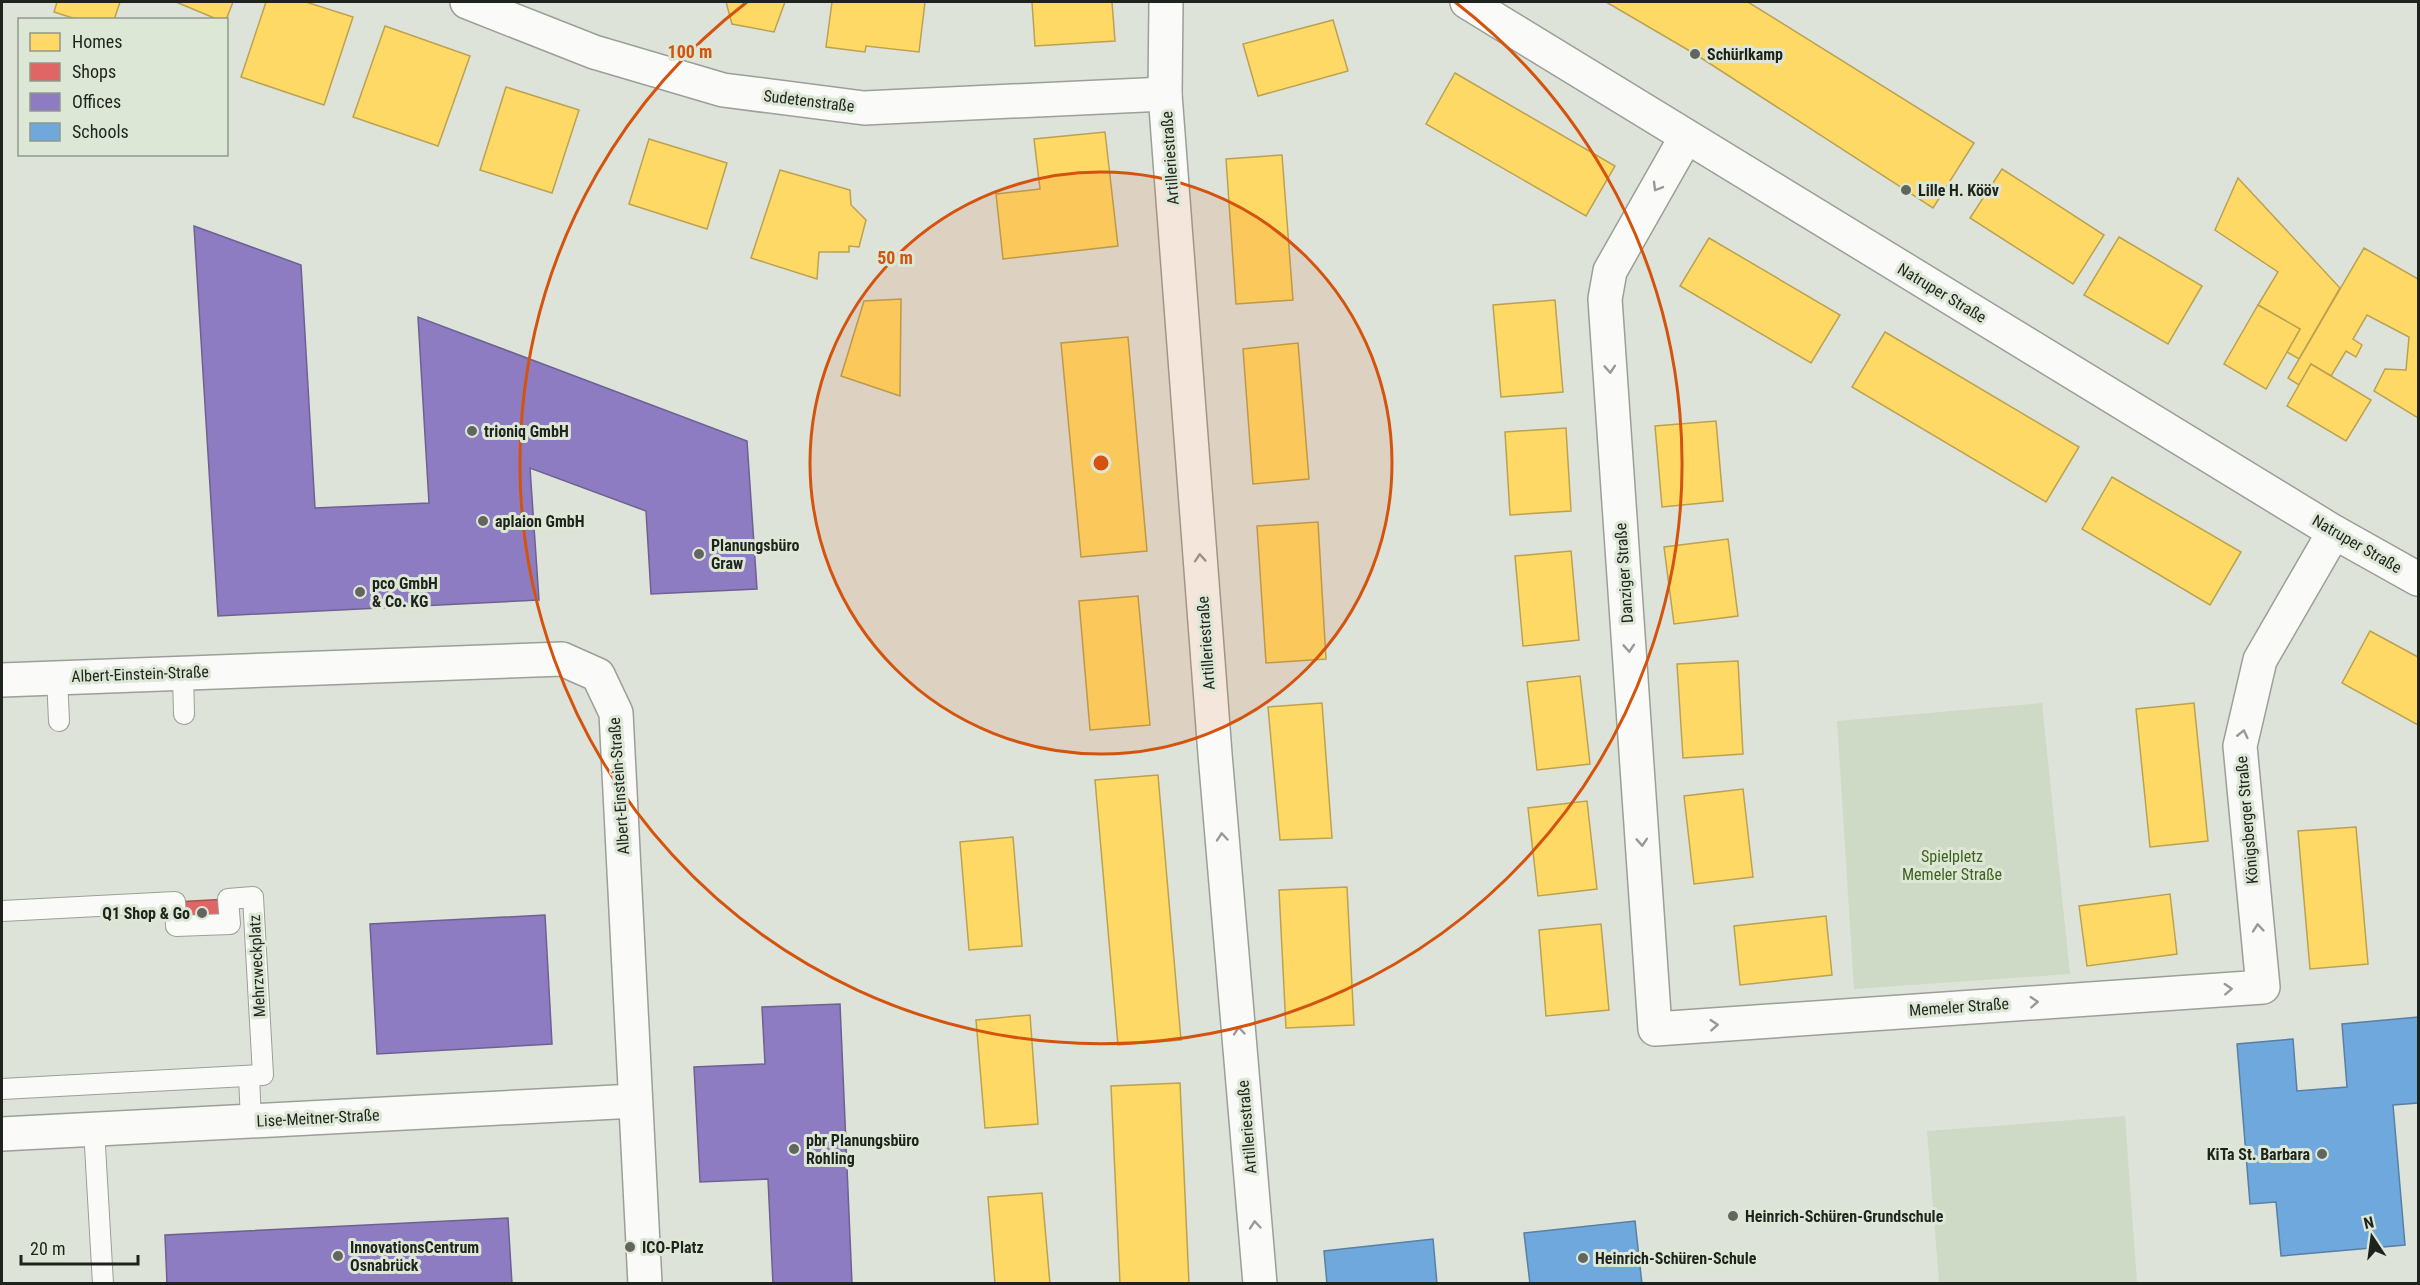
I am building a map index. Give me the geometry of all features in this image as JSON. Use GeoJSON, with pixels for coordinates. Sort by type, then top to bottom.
{"type":"FeatureCollection","features":[{"type":"Feature","properties":{"kind":"street","name":"Sudetenstraße"},"geometry":{"type":"LineString","coordinates":[[467,2],[594,52],[723,90],[864,108],[1165,94]]}},
{"type":"Feature","properties":{"kind":"street","name":"Artilleriestraße"},"geometry":{"type":"LineString","coordinates":[[1166,2],[1165,94],[1215,754],[1260,1284]]}},
{"type":"Feature","properties":{"kind":"street","name":"Natruper Straße"},"geometry":{"type":"LineString","coordinates":[[1467,2],[2334,531],[2418,579]]}},
{"type":"Feature","properties":{"kind":"street","name":"Danziger Straße"},"geometry":{"type":"LineString","coordinates":[[1655,1029],[1605,299],[1610,271],[1686,137]]}},
{"type":"Feature","properties":{"kind":"street","name":"Königsberger Straße"},"geometry":{"type":"LineString","coordinates":[[2263,987],[2240,746],[2260,660],[2334,531]]}},
{"type":"Feature","properties":{"kind":"street","name":"Albert-Einstein-Straße"},"geometry":{"type":"LineString","coordinates":[[2,680],[562,659],[598,675],[616,713],[645,1284]]}},
{"type":"Feature","properties":{"kind":"street","name":"Memeler Straße"},"geometry":{"type":"LineString","coordinates":[[1655,1029],[2263,987]]}},
{"type":"Feature","properties":{"kind":"street","name":"Lise-Meitner-Straße"},"geometry":{"type":"LineString","coordinates":[[2,1134],[635,1101]]}},
{"type":"Feature","properties":{"kind":"lane"},"geometry":{"type":"LineString","coordinates":[[183,673],[184,714]]}},
{"type":"Feature","properties":{"kind":"lane"},"geometry":{"type":"LineString","coordinates":[[57,677],[59,721]]}},
{"type":"Feature","properties":{"kind":"lane","name":"Mehrzweckplatz"},"geometry":{"type":"LineString","coordinates":[[2,911],[175,902],[176,926],[230,924],[228,899],[253,897],[263,1075],[249,1076]]}},
{"type":"Feature","properties":{"kind":"lane"},"geometry":{"type":"LineString","coordinates":[[2,1089],[249,1076],[251,1121]]}},
{"type":"Feature","properties":{"kind":"lane"},"geometry":{"type":"LineString","coordinates":[[94,1129],[103,1284]]}},
{"type":"Feature","properties":{"kind":"green space","name":"Spielpletz Memeler Straße"},"geometry":{"type":"Polygon","coordinates":[[[2042,703],[2070,974],[1854,989],[1837,721],[2042,703]]]}},
{"type":"Feature","properties":{"kind":"green space"},"geometry":{"type":"Polygon","coordinates":[[[2125,1116],[2137,1283],[1939,1283],[1927,1131],[2125,1116]]]}},
{"type":"Feature","properties":{"kind":"building: Homes"},"geometry":{"type":"Polygon","coordinates":[[[57,2],[120,2],[115,18],[73,18],[54,12],[57,2]]]}},
{"type":"Feature","properties":{"kind":"building: Homes"},"geometry":{"type":"Polygon","coordinates":[[[176,2],[233,2],[227,18],[214,18],[176,2]]]}},
{"type":"Feature","properties":{"kind":"building: Homes"},"geometry":{"type":"Polygon","coordinates":[[[266,2],[306,2],[353,17],[324,105],[241,77],[266,2]]]}},
{"type":"Feature","properties":{"kind":"building: Homes"},"geometry":{"type":"Polygon","coordinates":[[[726,2],[785,2],[774,32],[732,24],[726,2]]]}},
{"type":"Feature","properties":{"kind":"building: Homes"},"geometry":{"type":"Polygon","coordinates":[[[832,2],[925,2],[919,52],[866,46],[865,52],[826,47],[832,2]]]}},
{"type":"Feature","properties":{"kind":"building: Homes"},"geometry":{"type":"Polygon","coordinates":[[[1032,2],[1112,2],[1115,41],[1035,46],[1032,2]]]}},
{"type":"Feature","properties":{"kind":"building: Homes"},"geometry":{"type":"Polygon","coordinates":[[[1606,2],[1748,2],[1974,143],[1933,208],[1695,54],[1606,2]]]}},
{"type":"Feature","properties":{"kind":"building: Homes"},"geometry":{"type":"Polygon","coordinates":[[[1333,20],[1348,71],[1258,96],[1243,44],[1333,20]]]}},
{"type":"Feature","properties":{"kind":"building: Homes"},"geometry":{"type":"Polygon","coordinates":[[[385,26],[470,56],[438,146],[353,117],[385,26]]]}},
{"type":"Feature","properties":{"kind":"building: Homes"},"geometry":{"type":"Polygon","coordinates":[[[1455,73],[1615,166],[1586,216],[1426,124],[1455,73]]]}},
{"type":"Feature","properties":{"kind":"building: Homes"},"geometry":{"type":"Polygon","coordinates":[[[506,87],[579,110],[552,193],[480,170],[506,87]]]}},
{"type":"Feature","properties":{"kind":"building: Homes"},"geometry":{"type":"Polygon","coordinates":[[[1105,132],[1118,246],[1003,259],[996,194],[1040,189],[1034,139],[1105,132]]]}},
{"type":"Feature","properties":{"kind":"building: Homes"},"geometry":{"type":"Polygon","coordinates":[[[649,139],[727,163],[707,229],[629,204],[649,139]]]}},
{"type":"Feature","properties":{"kind":"building: Homes"},"geometry":{"type":"Polygon","coordinates":[[[1282,155],[1293,300],[1236,304],[1226,159],[1282,155]]]}},
{"type":"Feature","properties":{"kind":"building: Homes"},"geometry":{"type":"Polygon","coordinates":[[[2002,169],[2104,235],[2073,284],[1970,218],[2002,169]]]}},
{"type":"Feature","properties":{"kind":"building: Homes"},"geometry":{"type":"Polygon","coordinates":[[[780,170],[850,190],[851,205],[866,220],[859,247],[849,246],[849,252],[819,252],[817,279],[751,258],[780,170]]]}},
{"type":"Feature","properties":{"kind":"building: Homes"},"geometry":{"type":"Polygon","coordinates":[[[2238,178],[2340,288],[2299,359],[2287,352],[2300,329],[2258,305],[2278,272],[2215,230],[2238,178]]]}},
{"type":"Feature","properties":{"kind":"building: Homes"},"geometry":{"type":"Polygon","coordinates":[[[2119,237],[2202,286],[2168,344],[2084,295],[2119,237]]]}},
{"type":"Feature","properties":{"kind":"building: Homes"},"geometry":{"type":"Polygon","coordinates":[[[1709,238],[1840,315],[1811,363],[1680,286],[1709,238]]]}},
{"type":"Feature","properties":{"kind":"building: Homes"},"geometry":{"type":"Polygon","coordinates":[[[2364,248],[2418,279],[2418,418],[2374,391],[2385,369],[2406,370],[2409,337],[2367,315],[2353,339],[2362,345],[2356,357],[2346,351],[2331,376],[2311,364],[2299,385],[2288,378],[2364,248]]]}},
{"type":"Feature","properties":{"kind":"building: Homes"},"geometry":{"type":"Polygon","coordinates":[[[901,299],[900,396],[841,376],[864,301],[901,299]]]}},
{"type":"Feature","properties":{"kind":"building: Homes"},"geometry":{"type":"Polygon","coordinates":[[[1555,300],[1563,392],[1501,397],[1493,305],[1555,300]]]}},
{"type":"Feature","properties":{"kind":"building: Homes"},"geometry":{"type":"Polygon","coordinates":[[[2258,305],[2300,329],[2266,389],[2224,364],[2258,305]]]}},
{"type":"Feature","properties":{"kind":"building: Homes"},"geometry":{"type":"Polygon","coordinates":[[[1885,332],[2079,447],[2046,502],[1852,387],[1885,332]]]}},
{"type":"Feature","properties":{"kind":"building: Homes"},"geometry":{"type":"Polygon","coordinates":[[[1128,337],[1147,551],[1081,557],[1061,343],[1128,337]]]}},
{"type":"Feature","properties":{"kind":"building: Homes"},"geometry":{"type":"Polygon","coordinates":[[[1298,343],[1309,479],[1253,484],[1243,349],[1298,343]]]}},
{"type":"Feature","properties":{"kind":"building: Homes"},"geometry":{"type":"Polygon","coordinates":[[[2311,364],[2371,400],[2346,441],[2287,406],[2311,364]]]}},
{"type":"Feature","properties":{"kind":"building: Homes"},"geometry":{"type":"Polygon","coordinates":[[[1716,421],[1723,501],[1662,507],[1655,426],[1716,421]]]}},
{"type":"Feature","properties":{"kind":"building: Homes"},"geometry":{"type":"Polygon","coordinates":[[[1566,428],[1571,511],[1510,515],[1505,432],[1566,428]]]}},
{"type":"Feature","properties":{"kind":"building: Homes"},"geometry":{"type":"Polygon","coordinates":[[[2112,477],[2241,552],[2210,605],[2082,529],[2112,477]]]}},
{"type":"Feature","properties":{"kind":"building: Homes"},"geometry":{"type":"Polygon","coordinates":[[[1318,522],[1326,659],[1266,663],[1257,526],[1318,522]]]}},
{"type":"Feature","properties":{"kind":"building: Homes"},"geometry":{"type":"Polygon","coordinates":[[[1728,539],[1738,616],[1674,624],[1664,547],[1728,539]]]}},
{"type":"Feature","properties":{"kind":"building: Homes"},"geometry":{"type":"Polygon","coordinates":[[[1571,551],[1579,640],[1523,646],[1515,556],[1571,551]]]}},
{"type":"Feature","properties":{"kind":"building: Homes"},"geometry":{"type":"Polygon","coordinates":[[[1138,596],[1150,725],[1090,730],[1079,601],[1138,596]]]}},
{"type":"Feature","properties":{"kind":"building: Homes"},"geometry":{"type":"Polygon","coordinates":[[[2370,631],[2418,657],[2418,725],[2342,683],[2370,631]]]}},
{"type":"Feature","properties":{"kind":"building: Homes"},"geometry":{"type":"Polygon","coordinates":[[[1738,661],[1743,754],[1683,758],[1677,664],[1738,661]]]}},
{"type":"Feature","properties":{"kind":"building: Homes"},"geometry":{"type":"Polygon","coordinates":[[[1580,676],[1590,764],[1537,770],[1527,682],[1580,676]]]}},
{"type":"Feature","properties":{"kind":"building: Homes"},"geometry":{"type":"Polygon","coordinates":[[[1322,703],[1332,838],[1280,840],[1268,707],[1322,703]]]}},
{"type":"Feature","properties":{"kind":"building: Homes"},"geometry":{"type":"Polygon","coordinates":[[[2194,703],[2208,841],[2150,847],[2136,709],[2194,703]]]}},
{"type":"Feature","properties":{"kind":"building: Homes"},"geometry":{"type":"Polygon","coordinates":[[[1158,775],[1181,1040],[1118,1045],[1095,780],[1158,775]]]}},
{"type":"Feature","properties":{"kind":"building: Homes"},"geometry":{"type":"Polygon","coordinates":[[[1743,789],[1753,877],[1694,884],[1684,796],[1743,789]]]}},
{"type":"Feature","properties":{"kind":"building: Homes"},"geometry":{"type":"Polygon","coordinates":[[[1587,801],[1597,889],[1538,896],[1528,808],[1587,801]]]}},
{"type":"Feature","properties":{"kind":"building: Homes"},"geometry":{"type":"Polygon","coordinates":[[[2356,827],[2368,964],[2310,969],[2298,831],[2356,827]]]}},
{"type":"Feature","properties":{"kind":"building: Homes"},"geometry":{"type":"Polygon","coordinates":[[[1013,837],[1022,946],[969,950],[960,842],[1013,837]]]}},
{"type":"Feature","properties":{"kind":"building: Homes"},"geometry":{"type":"Polygon","coordinates":[[[1347,887],[1354,1025],[1286,1028],[1279,890],[1347,887]]]}},
{"type":"Feature","properties":{"kind":"building: Homes"},"geometry":{"type":"Polygon","coordinates":[[[2170,894],[2177,954],[2087,966],[2079,906],[2170,894]]]}},
{"type":"Feature","properties":{"kind":"building: Homes"},"geometry":{"type":"Polygon","coordinates":[[[1826,916],[1832,975],[1740,985],[1734,926],[1826,916]]]}},
{"type":"Feature","properties":{"kind":"building: Homes"},"geometry":{"type":"Polygon","coordinates":[[[1601,924],[1609,1010],[1546,1016],[1539,930],[1601,924]]]}},
{"type":"Feature","properties":{"kind":"building: Homes"},"geometry":{"type":"Polygon","coordinates":[[[1030,1015],[1038,1124],[985,1128],[976,1020],[1030,1015]]]}},
{"type":"Feature","properties":{"kind":"building: Homes"},"geometry":{"type":"Polygon","coordinates":[[[1180,1083],[1189,1284],[1120,1284],[1111,1086],[1180,1083]]]}},
{"type":"Feature","properties":{"kind":"building: Homes"},"geometry":{"type":"Polygon","coordinates":[[[1042,1193],[1050,1284],[995,1284],[988,1197],[1042,1193]]]}},
{"type":"Feature","properties":{"kind":"building: Shops","name":"Q1 Shop & Go"},"geometry":{"type":"Polygon","coordinates":[[[228,899],[230,924],[176,926],[175,902],[228,899]]]}},
{"type":"Feature","properties":{"kind":"building: Offices"},"geometry":{"type":"Polygon","coordinates":[[[194,226],[301,265],[315,508],[429,503],[418,317],[747,441],[757,589],[651,594],[646,511],[530,468],[539,600],[218,616],[194,226]]]}},
{"type":"Feature","properties":{"kind":"building: Offices"},"geometry":{"type":"Polygon","coordinates":[[[545,915],[552,1044],[377,1054],[370,924],[545,915]]]}},
{"type":"Feature","properties":{"kind":"building: Offices"},"geometry":{"type":"Polygon","coordinates":[[[840,1004],[852,1284],[773,1284],[768,1179],[700,1182],[694,1067],[765,1064],[762,1007],[840,1004]]]}},
{"type":"Feature","properties":{"kind":"building: Offices","name":"InnovationsCentrum Osnabrück"},"geometry":{"type":"Polygon","coordinates":[[[508,1218],[512,1284],[167,1284],[165,1235],[508,1218]]]}},
{"type":"Feature","properties":{"kind":"building: Schools","name":"KiTa St. Barbara"},"geometry":{"type":"Polygon","coordinates":[[[2418,1017],[2418,1103],[2393,1105],[2405,1245],[2281,1256],[2276,1202],[2250,1204],[2237,1044],[2293,1039],[2297,1091],[2347,1087],[2342,1024],[2418,1017]]]}},
{"type":"Feature","properties":{"kind":"building: Schools","name":"Heinrich-Schüren-Schule"},"geometry":{"type":"Polygon","coordinates":[[[1635,1221],[1642,1284],[1530,1284],[1524,1233],[1635,1221]]]}},
{"type":"Feature","properties":{"kind":"building: Schools"},"geometry":{"type":"Polygon","coordinates":[[[1433,1239],[1437,1284],[1327,1284],[1324,1251],[1433,1239]]]}},
{"type":"Feature","properties":{"kind":"place","name":"Schürlkamp"},"geometry":{"type":"Point","coordinates":[1695,54]}},
{"type":"Feature","properties":{"kind":"place","name":"Lille H. Kööv"},"geometry":{"type":"Point","coordinates":[1906,190]}},
{"type":"Feature","properties":{"kind":"place","name":"trioniq GmbH"},"geometry":{"type":"Point","coordinates":[472,431]}},
{"type":"Feature","properties":{"kind":"place","name":"aplaion GmbH"},"geometry":{"type":"Point","coordinates":[483,521]}},
{"type":"Feature","properties":{"kind":"place","name":"Planungsbüro Graw"},"geometry":{"type":"Point","coordinates":[699,554]}},
{"type":"Feature","properties":{"kind":"place","name":"pco GmbH & Co. KG"},"geometry":{"type":"Point","coordinates":[360,592]}},
{"type":"Feature","properties":{"kind":"place","name":"Q1 Shop & Go"},"geometry":{"type":"Point","coordinates":[202,913]}},
{"type":"Feature","properties":{"kind":"place","name":"pbr Planungsbüro Rohling"},"geometry":{"type":"Point","coordinates":[794,1149]}},
{"type":"Feature","properties":{"kind":"place","name":"KiTa St. Barbara"},"geometry":{"type":"Point","coordinates":[2322,1154]}},
{"type":"Feature","properties":{"kind":"place","name":"Heinrich-Schüren-Grundschule"},"geometry":{"type":"Point","coordinates":[1733,1216]}},
{"type":"Feature","properties":{"kind":"place","name":"ICO-Platz"},"geometry":{"type":"Point","coordinates":[630,1247]}},
{"type":"Feature","properties":{"kind":"place","name":"InnovationsCentrum Osnabrück"},"geometry":{"type":"Point","coordinates":[338,1256]}},
{"type":"Feature","properties":{"kind":"place","name":"Heinrich-Schüren-Schule"},"geometry":{"type":"Point","coordinates":[1583,1258]}}]}
